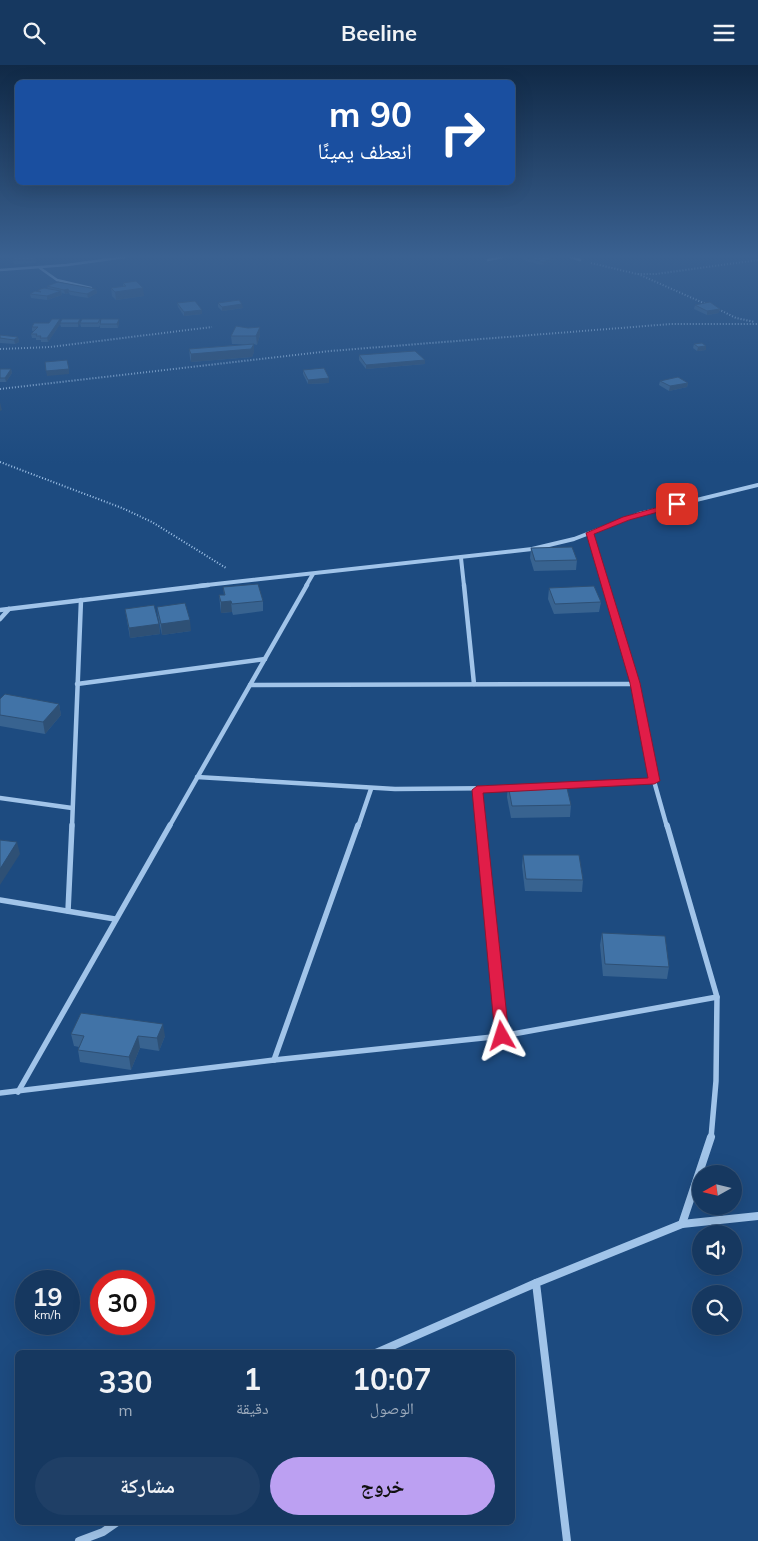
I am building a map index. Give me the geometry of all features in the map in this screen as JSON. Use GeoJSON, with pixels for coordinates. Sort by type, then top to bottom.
{"type":"FeatureCollection","features":[{"type":"Feature","properties":{"kind":"street"},"geometry":{"type":"LineString","coordinates":[[0,610],[545,547],[565,542],[646,512],[758,485]]}},
{"type":"Feature","properties":{"kind":"street"},"geometry":{"type":"LineString","coordinates":[[590,533],[635,683],[654,781],[717,997],[716,1081],[711,1139],[682,1224]]}},
{"type":"Feature","properties":{"kind":"street"},"geometry":{"type":"LineString","coordinates":[[461,558],[474,684]]}},
{"type":"Feature","properties":{"kind":"street"},"geometry":{"type":"LineString","coordinates":[[18,1092],[313,574]]}},
{"type":"Feature","properties":{"kind":"street"},"geometry":{"type":"LineString","coordinates":[[68,911],[81,600]]}},
{"type":"Feature","properties":{"kind":"street"},"geometry":{"type":"LineString","coordinates":[[0,619],[9,609]]}},
{"type":"Feature","properties":{"kind":"street"},"geometry":{"type":"LineString","coordinates":[[77,684],[265,659]]}},
{"type":"Feature","properties":{"kind":"street"},"geometry":{"type":"LineString","coordinates":[[250,685],[635,683]]}},
{"type":"Feature","properties":{"kind":"street"},"geometry":{"type":"LineString","coordinates":[[197,777],[371,789],[477,790],[517,788]]}},
{"type":"Feature","properties":{"kind":"street"},"geometry":{"type":"LineString","coordinates":[[556,786],[654,781]]}},
{"type":"Feature","properties":{"kind":"street"},"geometry":{"type":"LineString","coordinates":[[274,1060],[371,789]]}},
{"type":"Feature","properties":{"kind":"street"},"geometry":{"type":"LineString","coordinates":[[477,790],[502,1036]]}},
{"type":"Feature","properties":{"kind":"street"},"geometry":{"type":"LineString","coordinates":[[0,798],[72,808]]}},
{"type":"Feature","properties":{"kind":"street"},"geometry":{"type":"LineString","coordinates":[[0,900],[115,919]]}},
{"type":"Feature","properties":{"kind":"street"},"geometry":{"type":"LineString","coordinates":[[0,1093],[274,1060],[502,1036],[717,997]]}},
{"type":"Feature","properties":{"kind":"street"},"geometry":{"type":"LineString","coordinates":[[383,1350],[536,1283],[682,1224],[758,1216]]}},
{"type":"Feature","properties":{"kind":"street"},"geometry":{"type":"LineString","coordinates":[[536,1283],[567,1541]]}},
{"type":"Feature","properties":{"kind":"street"},"geometry":{"type":"LineString","coordinates":[[79,1541],[103,1532],[113,1525]]}},
{"type":"Feature","properties":{"kind":"path"},"geometry":{"type":"LineString","coordinates":[[0,389],[330,351],[647,326]]}},
{"type":"Feature","properties":{"kind":"path"},"geometry":{"type":"LineString","coordinates":[[0,349],[50,347],[212,327]]}},
{"type":"Feature","properties":{"kind":"path"},"geometry":{"type":"LineString","coordinates":[[0,462],[122,508],[152,522],[212,560],[249,580]]}},
{"type":"Feature","properties":{"kind":"building"},"geometry":{"type":"Polygon","coordinates":[[[55,326],[47,338],[40,338],[41,336],[36,336],[37,334],[31,334],[38,327],[32,327],[55,326]]]}},
{"type":"Feature","properties":{"kind":"building"},"geometry":{"type":"Polygon","coordinates":[[[236,326],[260,327],[256,336],[231,336],[236,326]]]}},
{"type":"Feature","properties":{"kind":"building"},"geometry":{"type":"Polygon","coordinates":[[[0,335],[18,337],[14,340],[0,338],[0,335]]]}},
{"type":"Feature","properties":{"kind":"building"},"geometry":{"type":"Polygon","coordinates":[[[702,343],[706,346],[698,347],[694,344],[702,343]]]}},
{"type":"Feature","properties":{"kind":"building"},"geometry":{"type":"Polygon","coordinates":[[[254,344],[251,349],[191,354],[189,349],[254,344]]]}},
{"type":"Feature","properties":{"kind":"building"},"geometry":{"type":"Polygon","coordinates":[[[415,351],[425,360],[366,365],[359,355],[415,351]]]}},
{"type":"Feature","properties":{"kind":"building"},"geometry":{"type":"Polygon","coordinates":[[[67,360],[69,369],[46,371],[45,362],[67,360]]]}},
{"type":"Feature","properties":{"kind":"building"},"geometry":{"type":"Polygon","coordinates":[[[324,368],[329,378],[308,380],[303,370],[324,368]]]}},
{"type":"Feature","properties":{"kind":"building"},"geometry":{"type":"Polygon","coordinates":[[[0,369],[11,369],[5,378],[0,378],[0,369]]]}},
{"type":"Feature","properties":{"kind":"building"},"geometry":{"type":"Polygon","coordinates":[[[678,377],[688,383],[670,386],[660,381],[678,377]]]}},
{"type":"Feature","properties":{"kind":"building"},"geometry":{"type":"Polygon","coordinates":[[[572,547],[577,560],[535,561],[531,548],[572,547]]]}},
{"type":"Feature","properties":{"kind":"building"},"geometry":{"type":"Polygon","coordinates":[[[258,584],[263,601],[232,604],[231,601],[221,602],[219,595],[225,595],[223,587],[258,584]]]}},
{"type":"Feature","properties":{"kind":"building"},"geometry":{"type":"Polygon","coordinates":[[[594,586],[601,602],[555,604],[549,588],[594,586]]]}},
{"type":"Feature","properties":{"kind":"building"},"geometry":{"type":"Polygon","coordinates":[[[185,603],[190,620],[161,624],[157,607],[185,603]]]}},
{"type":"Feature","properties":{"kind":"building"},"geometry":{"type":"Polygon","coordinates":[[[154,605],[159,624],[129,628],[125,609],[154,605]]]}},
{"type":"Feature","properties":{"kind":"building"},"geometry":{"type":"Polygon","coordinates":[[[5,694],[59,704],[43,722],[0,715],[0,699],[5,694]]]}},
{"type":"Feature","properties":{"kind":"building"},"geometry":{"type":"Polygon","coordinates":[[[566,784],[571,805],[512,806],[508,785],[566,784]]]}},
{"type":"Feature","properties":{"kind":"building"},"geometry":{"type":"Polygon","coordinates":[[[0,840],[17,842],[0,869],[0,840]]]}},
{"type":"Feature","properties":{"kind":"building"},"geometry":{"type":"Polygon","coordinates":[[[523,855],[579,855],[583,880],[526,879],[523,855]]]}},
{"type":"Feature","properties":{"kind":"building"},"geometry":{"type":"Polygon","coordinates":[[[602,933],[665,936],[669,967],[605,964],[602,933]]]}},
{"type":"Feature","properties":{"kind":"building"},"geometry":{"type":"Polygon","coordinates":[[[81,1013],[163,1024],[157,1038],[138,1036],[129,1057],[78,1050],[84,1036],[71,1034],[81,1013]]]}},
{"type":"Feature","properties":{"kind":"route"},"geometry":{"type":"LineString","coordinates":[[502,1036],[477,790],[654,781],[635,683],[590,533],[626,518],[677,504]]}}]}
